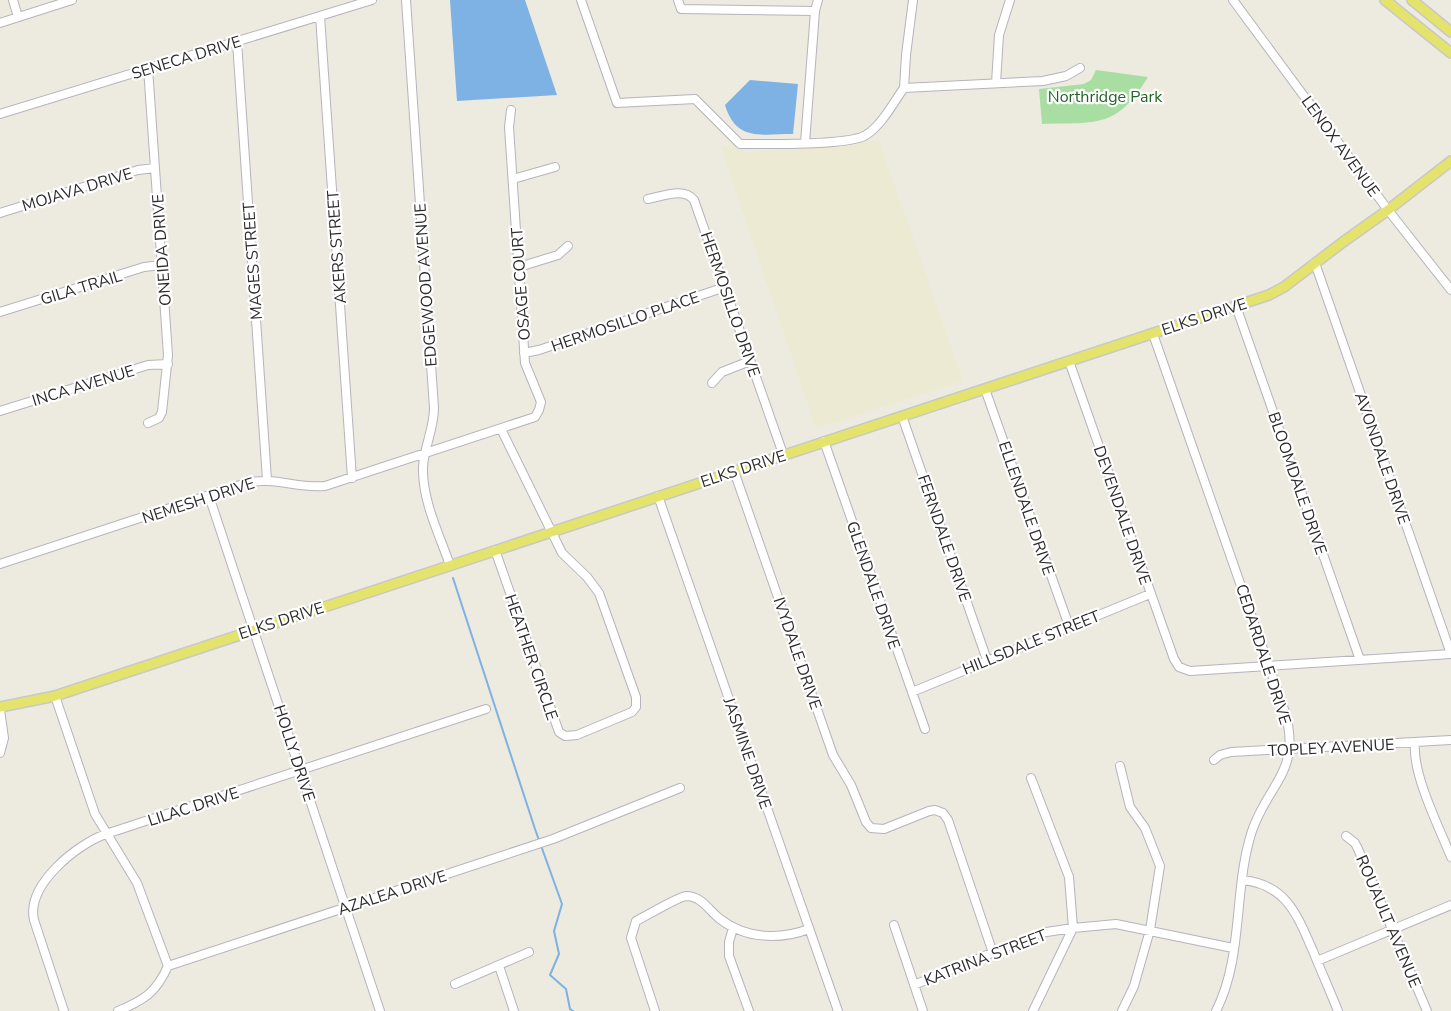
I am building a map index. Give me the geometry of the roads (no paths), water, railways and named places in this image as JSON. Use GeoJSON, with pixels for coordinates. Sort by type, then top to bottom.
{"type":"FeatureCollection","features":[{"type":"Feature","properties":{"kind":"main road"},"geometry":{"type":"LineString","coordinates":[[1385,0],[1451,53]]}},
{"type":"Feature","properties":{"kind":"main road"},"geometry":{"type":"LineString","coordinates":[[1412,0],[1451,32]]}},
{"type":"Feature","properties":{"kind":"main road","name":"ELKS DRIVE"},"geometry":{"type":"LineString","coordinates":[[0,708],[55,696],[1275,293],[1451,161]]}},
{"type":"Feature","properties":{"kind":"street"},"geometry":{"type":"LineString","coordinates":[[13,0],[18,17]]}},
{"type":"Feature","properties":{"kind":"street"},"geometry":{"type":"LineString","coordinates":[[0,23],[72,0]]}},
{"type":"Feature","properties":{"kind":"street","name":"SENECA DRIVE"},"geometry":{"type":"LineString","coordinates":[[0,114],[372,0]]}},
{"type":"Feature","properties":{"kind":"street","name":"EDGEWOOD AVENUE"},"geometry":{"type":"LineString","coordinates":[[406,0],[434,408],[423,468],[426,490],[450,565]]}},
{"type":"Feature","properties":{"kind":"street"},"geometry":{"type":"LineString","coordinates":[[581,0],[617,103],[695,99],[740,144],[805,143],[864,136],[879,122],[904,88],[914,0]]}},
{"type":"Feature","properties":{"kind":"street"},"geometry":{"type":"LineString","coordinates":[[678,0],[681,9],[815,11]]}},
{"type":"Feature","properties":{"kind":"street"},"geometry":{"type":"LineString","coordinates":[[805,143],[815,11],[818,0]]}},
{"type":"Feature","properties":{"kind":"street"},"geometry":{"type":"LineString","coordinates":[[996,83],[999,35],[1010,0]]}},
{"type":"Feature","properties":{"kind":"street","name":"LENOX AVENUE"},"geometry":{"type":"LineString","coordinates":[[1233,0],[1388,210],[1451,290]]}},
{"type":"Feature","properties":{"kind":"street","name":"AKERS STREET"},"geometry":{"type":"LineString","coordinates":[[320,16],[352,478]]}},
{"type":"Feature","properties":{"kind":"street","name":"MAGES STREET"},"geometry":{"type":"LineString","coordinates":[[237,42],[267,480]]}},
{"type":"Feature","properties":{"kind":"street"},"geometry":{"type":"LineString","coordinates":[[904,88],[1043,81],[1066,75],[1080,68]]}},
{"type":"Feature","properties":{"kind":"street","name":"ONEIDA DRIVE"},"geometry":{"type":"LineString","coordinates":[[148,69],[168,364],[162,412],[159,418],[148,423]]}},
{"type":"Feature","properties":{"kind":"street","name":"OSAGE COURT"},"geometry":{"type":"LineString","coordinates":[[501,429],[532,419],[539,410],[540,398],[527,372],[524,353],[509,127],[511,110]]}},
{"type":"Feature","properties":{"kind":"street"},"geometry":{"type":"LineString","coordinates":[[513,179],[555,167]]}},
{"type":"Feature","properties":{"kind":"street","name":"MOJAVA DRIVE"},"geometry":{"type":"LineString","coordinates":[[0,213],[138,170],[155,168]]}},
{"type":"Feature","properties":{"kind":"street","name":"HERMOSILLO DRIVE"},"geometry":{"type":"LineString","coordinates":[[648,199],[679,193],[687,193],[692,197],[783,454]]}},
{"type":"Feature","properties":{"kind":"street"},"geometry":{"type":"LineString","coordinates":[[519,267],[558,255],[568,246]]}},
{"type":"Feature","properties":{"kind":"street","name":"AVONDALE DRIVE"},"geometry":{"type":"LineString","coordinates":[[1315,263],[1451,654]]}},
{"type":"Feature","properties":{"kind":"street","name":"GILA TRAIL"},"geometry":{"type":"LineString","coordinates":[[0,312],[144,267],[162,265]]}},
{"type":"Feature","properties":{"kind":"street","name":"HERMOSILLO PLACE"},"geometry":{"type":"LineString","coordinates":[[524,353],[539,350],[725,287]]}},
{"type":"Feature","properties":{"kind":"street","name":"BLOOMDALE DRIVE"},"geometry":{"type":"LineString","coordinates":[[1236,306],[1360,660]]}},
{"type":"Feature","properties":{"kind":"street","name":"CEDARDALE DRIVE"},"geometry":{"type":"LineString","coordinates":[[1153,334],[1287,718],[1289,748],[1283,774],[1261,810],[1251,832],[1227,981],[1216,1011]]}},
{"type":"Feature","properties":{"kind":"street"},"geometry":{"type":"LineString","coordinates":[[712,383],[722,372],[750,361]]}},
{"type":"Feature","properties":{"kind":"street","name":"DEVENDALE DRIVE"},"geometry":{"type":"LineString","coordinates":[[1069,361],[1150,594],[1179,668],[1190,671],[1269,666]]}},
{"type":"Feature","properties":{"kind":"street","name":"INCA AVENUE"},"geometry":{"type":"LineString","coordinates":[[0,411],[148,365],[168,364]]}},
{"type":"Feature","properties":{"kind":"street","name":"ELLENDALE DRIVE"},"geometry":{"type":"LineString","coordinates":[[986,389],[1069,626]]}},
{"type":"Feature","properties":{"kind":"street","name":"FERNDALE DRIVE"},"geometry":{"type":"LineString","coordinates":[[902,416],[987,660]]}},
{"type":"Feature","properties":{"kind":"street"},"geometry":{"type":"LineString","coordinates":[[501,429],[552,531]]}},
{"type":"Feature","properties":{"kind":"street","name":"NEMESH DRIVE"},"geometry":{"type":"LineString","coordinates":[[0,564],[246,483],[267,480],[319,487],[501,429]]}},
{"type":"Feature","properties":{"kind":"street","name":"GLENDALE DRIVE"},"geometry":{"type":"LineString","coordinates":[[824,441],[925,729]]}},
{"type":"Feature","properties":{"kind":"street","name":"IVYDALE DRIVE"},"geometry":{"type":"LineString","coordinates":[[734,471],[833,755],[850,785],[866,822],[872,832],[942,807],[993,953]]}},
{"type":"Feature","properties":{"kind":"street","name":"HOLLY DRIVE"},"geometry":{"type":"LineString","coordinates":[[209,496],[380,1011]]}},
{"type":"Feature","properties":{"kind":"street","name":"JASMINE DRIVE"},"geometry":{"type":"LineString","coordinates":[[658,496],[838,1011]]}},
{"type":"Feature","properties":{"kind":"street","name":"HEATHER CIRCLE"},"geometry":{"type":"LineString","coordinates":[[495,550],[558,730],[565,736],[576,735],[632,712],[637,700],[599,593],[588,577],[565,557],[552,531]]}},
{"type":"Feature","properties":{"kind":"street","name":"HILLSDALE STREET"},"geometry":{"type":"LineString","coordinates":[[912,692],[1150,594]]}},
{"type":"Feature","properties":{"kind":"street"},"geometry":{"type":"LineString","coordinates":[[1269,666],[1451,654]]}},
{"type":"Feature","properties":{"kind":"street"},"geometry":{"type":"LineString","coordinates":[[55,696],[87,794],[106,834],[137,883],[168,966],[149,995],[142,1001],[118,1011]]}},
{"type":"Feature","properties":{"kind":"street"},"geometry":{"type":"LineString","coordinates":[[0,708],[4,738],[0,753]]}},
{"type":"Feature","properties":{"kind":"street","name":"LILAC DRIVE"},"geometry":{"type":"LineString","coordinates":[[64,1011],[34,920],[34,898],[43,884],[70,855],[106,834],[486,709]]}},
{"type":"Feature","properties":{"kind":"street","name":"TOPLEY AVENUE"},"geometry":{"type":"LineString","coordinates":[[1214,760],[1227,752],[1451,740]]}},
{"type":"Feature","properties":{"kind":"street"},"geometry":{"type":"LineString","coordinates":[[1415,743],[1415,756],[1419,770],[1451,857]]}},
{"type":"Feature","properties":{"kind":"street"},"geometry":{"type":"LineString","coordinates":[[1120,766],[1130,807],[1145,828],[1160,866],[1150,930],[1134,986],[1122,1011]]}},
{"type":"Feature","properties":{"kind":"street"},"geometry":{"type":"LineString","coordinates":[[1031,778],[1069,877],[1073,928],[1033,1011]]}},
{"type":"Feature","properties":{"kind":"street","name":"AZALEA DRIVE"},"geometry":{"type":"LineString","coordinates":[[168,966],[554,839],[680,788]]}},
{"type":"Feature","properties":{"kind":"street","name":"ROUAULT AVENUE"},"geometry":{"type":"LineString","coordinates":[[1346,836],[1357,845],[1427,1011]]}},
{"type":"Feature","properties":{"kind":"street"},"geometry":{"type":"LineString","coordinates":[[1243,880],[1269,886],[1288,902],[1298,917],[1338,1011]]}},
{"type":"Feature","properties":{"kind":"street"},"geometry":{"type":"LineString","coordinates":[[655,1011],[632,938],[636,921],[685,896],[698,899],[733,928],[766,937],[790,936],[809,929]]}},
{"type":"Feature","properties":{"kind":"street"},"geometry":{"type":"LineString","coordinates":[[1317,961],[1451,905]]}},
{"type":"Feature","properties":{"kind":"street","name":"KATRINA STREET"},"geometry":{"type":"LineString","coordinates":[[914,985],[1040,933],[1073,928],[1116,924],[1233,948]]}},
{"type":"Feature","properties":{"kind":"street"},"geometry":{"type":"LineString","coordinates":[[894,925],[923,1011]]}},
{"type":"Feature","properties":{"kind":"street"},"geometry":{"type":"LineString","coordinates":[[733,928],[729,942],[729,956],[748,1011]]}},
{"type":"Feature","properties":{"kind":"street"},"geometry":{"type":"LineString","coordinates":[[455,984],[529,952]]}},
{"type":"Feature","properties":{"kind":"street"},"geometry":{"type":"LineString","coordinates":[[499,966],[514,1011]]}},
{"type":"Feature","properties":{"kind":"water"},"geometry":{"type":"Polygon","coordinates":[[[450,0],[525,0],[557,95],[457,101],[450,0]]]}},
{"type":"Feature","properties":{"kind":"water"},"geometry":{"type":"Polygon","coordinates":[[[750,80],[798,84],[793,134],[761,135],[743,130],[736,125],[725,105],[750,80]]]}},
{"type":"Feature","properties":{"kind":"waterway"},"geometry":{"type":"LineString","coordinates":[[453,578],[535,829],[562,904],[554,931],[559,954],[550,975],[566,989],[570,1009],[573,1011]]}},
{"type":"Feature","properties":{"kind":"park label","name":"Northridge Park"},"geometry":{"type":"Point","coordinates":[1105,96]}}]}
